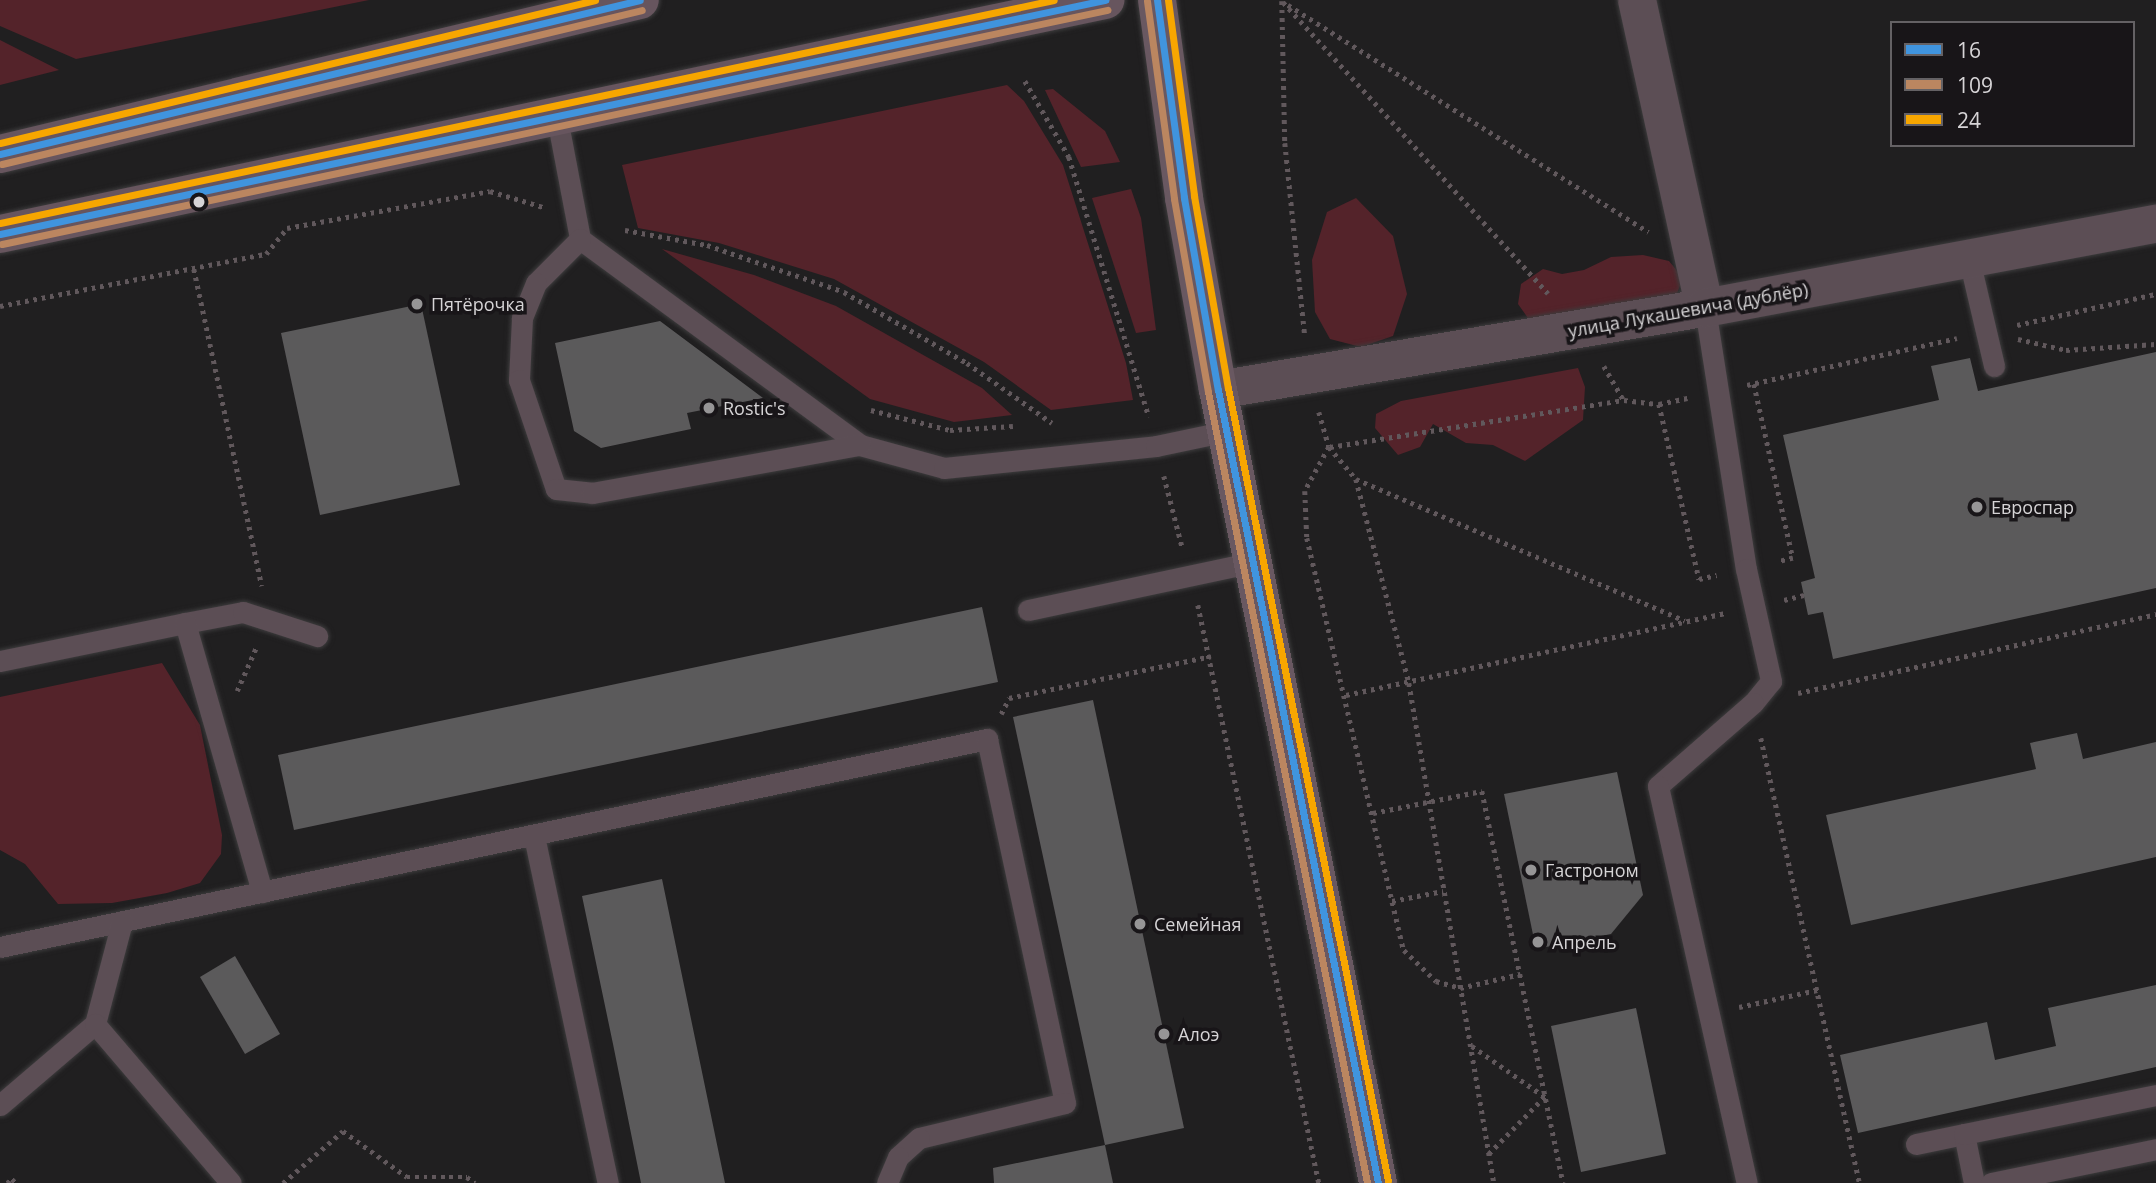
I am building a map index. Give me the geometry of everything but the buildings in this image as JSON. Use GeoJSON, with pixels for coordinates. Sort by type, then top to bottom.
{"type":"FeatureCollection","features":[{"type":"Feature","properties":{"kind":"main road"},"geometry":{"type":"LineString","coordinates":[[0,154],[640,0]]}},
{"type":"Feature","properties":{"kind":"main road"},"geometry":{"type":"LineString","coordinates":[[0,234],[1105,0]]}},
{"type":"Feature","properties":{"kind":"main road"},"geometry":{"type":"LineString","coordinates":[[1157,0],[1184,198],[1218,390],[1378,1183]]}},
{"type":"Feature","properties":{"kind":"street"},"geometry":{"type":"LineString","coordinates":[[1637,0],[1705,308]]}},
{"type":"Feature","properties":{"kind":"street","name":"улица Лукашевича (дублёр)"},"geometry":{"type":"LineString","coordinates":[[1218,390],[1309,377],[1705,308],[2156,224]]}},
{"type":"Feature","properties":{"kind":"lane"},"geometry":{"type":"LineString","coordinates":[[557,118],[580,239],[860,445],[944,468],[1156,446],[1227,431]]}},
{"type":"Feature","properties":{"kind":"lane"},"geometry":{"type":"LineString","coordinates":[[580,239],[536,283],[522,318],[519,380],[556,489],[592,493],[860,445]]}},
{"type":"Feature","properties":{"kind":"lane"},"geometry":{"type":"LineString","coordinates":[[1969,259],[1994,366]]}},
{"type":"Feature","properties":{"kind":"lane"},"geometry":{"type":"LineString","coordinates":[[1705,308],[1754,606],[1772,681],[1753,704],[1658,786],[1747,1183]]}},
{"type":"Feature","properties":{"kind":"lane"},"geometry":{"type":"LineString","coordinates":[[1028,610],[1253,562]]}},
{"type":"Feature","properties":{"kind":"lane"},"geometry":{"type":"LineString","coordinates":[[0,661],[243,612],[317,636]]}},
{"type":"Feature","properties":{"kind":"lane"},"geometry":{"type":"LineString","coordinates":[[185,623],[262,892]]}},
{"type":"Feature","properties":{"kind":"lane"},"geometry":{"type":"LineString","coordinates":[[0,947],[987,739],[1065,1103],[948,1128],[919,1138],[898,1157],[887,1183]]}},
{"type":"Feature","properties":{"kind":"lane"},"geometry":{"type":"LineString","coordinates":[[534,836],[608,1183]]}},
{"type":"Feature","properties":{"kind":"lane"},"geometry":{"type":"LineString","coordinates":[[0,1105],[95,1024],[122,922]]}},
{"type":"Feature","properties":{"kind":"lane"},"geometry":{"type":"LineString","coordinates":[[95,1024],[231,1183]]}},
{"type":"Feature","properties":{"kind":"lane"},"geometry":{"type":"LineString","coordinates":[[1916,1144],[2156,1095]]}},
{"type":"Feature","properties":{"kind":"lane"},"geometry":{"type":"LineString","coordinates":[[1964,1134],[1974,1183]]}},
{"type":"Feature","properties":{"kind":"lane"},"geometry":{"type":"LineString","coordinates":[[1991,1183],[2156,1149]]}},
{"type":"Feature","properties":{"kind":"path"},"geometry":{"type":"LineString","coordinates":[[1282,1],[1644,230],[1691,245]]}},
{"type":"Feature","properties":{"kind":"path"},"geometry":{"type":"LineString","coordinates":[[1282,1],[1582,329],[1624,400]]}},
{"type":"Feature","properties":{"kind":"path"},"geometry":{"type":"LineString","coordinates":[[1282,1],[1284,143],[1309,377],[1329,447],[1356,480],[1409,683],[1494,1183]]}},
{"type":"Feature","properties":{"kind":"path"},"geometry":{"type":"LineString","coordinates":[[1025,81],[1069,157],[1149,416],[1211,656],[1319,1183]]}},
{"type":"Feature","properties":{"kind":"path"},"geometry":{"type":"LineString","coordinates":[[0,306],[266,254],[287,228],[490,191],[551,210],[592,208],[634,238]]}},
{"type":"Feature","properties":{"kind":"path"},"geometry":{"type":"LineString","coordinates":[[623,230],[707,245],[844,292],[967,362],[1052,423]]}},
{"type":"Feature","properties":{"kind":"path"},"geometry":{"type":"LineString","coordinates":[[194,269],[269,620],[217,736]]}},
{"type":"Feature","properties":{"kind":"path"},"geometry":{"type":"LineString","coordinates":[[1329,447],[1624,400],[1659,404],[2156,294]]}},
{"type":"Feature","properties":{"kind":"path"},"geometry":{"type":"LineString","coordinates":[[1986,332],[2066,350],[2156,344]]}},
{"type":"Feature","properties":{"kind":"path"},"geometry":{"type":"LineString","coordinates":[[861,403],[872,411],[950,430],[1027,425]]}},
{"type":"Feature","properties":{"kind":"path"},"geometry":{"type":"LineString","coordinates":[[1135,418],[1149,416]]}},
{"type":"Feature","properties":{"kind":"path"},"geometry":{"type":"LineString","coordinates":[[1040,424],[1066,422]]}},
{"type":"Feature","properties":{"kind":"path"},"geometry":{"type":"LineString","coordinates":[[1329,447],[1305,491],[1304,514],[1404,950],[1436,981],[1460,988],[1520,974]]}},
{"type":"Feature","properties":{"kind":"path"},"geometry":{"type":"LineString","coordinates":[[1356,480],[1686,621]]}},
{"type":"Feature","properties":{"kind":"path"},"geometry":{"type":"LineString","coordinates":[[1346,695],[1804,595]]}},
{"type":"Feature","properties":{"kind":"path"},"geometry":{"type":"LineString","coordinates":[[1860,1183],[1753,704],[2156,614]]}},
{"type":"Feature","properties":{"kind":"path"},"geometry":{"type":"LineString","coordinates":[[987,739],[1009,698],[1211,656]]}},
{"type":"Feature","properties":{"kind":"path"},"geometry":{"type":"LineString","coordinates":[[1373,813],[1482,791],[1563,1183]]}},
{"type":"Feature","properties":{"kind":"path"},"geometry":{"type":"LineString","coordinates":[[1392,901],[1443,891]]}},
{"type":"Feature","properties":{"kind":"path"},"geometry":{"type":"LineString","coordinates":[[1709,1014],[1817,990]]}},
{"type":"Feature","properties":{"kind":"path"},"geometry":{"type":"LineString","coordinates":[[1471,1045],[1545,1097]]}},
{"type":"Feature","properties":{"kind":"path"},"geometry":{"type":"LineString","coordinates":[[1488,1155],[1545,1097]]}},
{"type":"Feature","properties":{"kind":"path"},"geometry":{"type":"LineString","coordinates":[[283,1183],[343,1131],[407,1177],[467,1177],[475,1183]]}},
{"type":"Feature","properties":{"kind":"path"},"geometry":{"type":"LineString","coordinates":[[401,1183],[407,1177]]}},
{"type":"Feature","properties":{"kind":"path"},"geometry":{"type":"LineString","coordinates":[[7,1183],[12,1179],[16,1183]]}},
{"type":"Feature","properties":{"kind":"shaded area"},"geometry":{"type":"Polygon","coordinates":[[[0,0],[369,0],[76,59],[0,26],[0,0]]]}},
{"type":"Feature","properties":{"kind":"shaded area"},"geometry":{"type":"Polygon","coordinates":[[[0,40],[59,70],[0,85],[0,40]]]}},
{"type":"Feature","properties":{"kind":"shaded area"},"geometry":{"type":"Polygon","coordinates":[[[1007,85],[1024,101],[1063,165],[1126,363],[1133,400],[1051,410],[984,362],[834,279],[719,243],[638,228],[622,165],[1007,85]]]}},
{"type":"Feature","properties":{"kind":"shaded area"},"geometry":{"type":"Polygon","coordinates":[[[1053,89],[1105,131],[1120,162],[1081,167],[1045,90],[1053,89]]]}},
{"type":"Feature","properties":{"kind":"shaded area"},"geometry":{"type":"Polygon","coordinates":[[[1131,189],[1141,218],[1156,330],[1136,333],[1092,198],[1131,189]]]}},
{"type":"Feature","properties":{"kind":"shaded area"},"geometry":{"type":"Polygon","coordinates":[[[1356,198],[1393,236],[1407,294],[1393,336],[1361,347],[1330,339],[1315,312],[1312,260],[1327,212],[1356,198]]]}},
{"type":"Feature","properties":{"kind":"shaded area"},"geometry":{"type":"Polygon","coordinates":[[[662,249],[754,275],[836,306],[982,388],[1012,415],[954,422],[870,399],[662,249]]]}},
{"type":"Feature","properties":{"kind":"shaded area"},"geometry":{"type":"Polygon","coordinates":[[[1643,255],[1669,261],[1683,278],[1676,296],[1530,321],[1518,304],[1521,284],[1543,269],[1562,274],[1584,270],[1611,257],[1643,255]]]}},
{"type":"Feature","properties":{"kind":"shaded area"},"geometry":{"type":"Polygon","coordinates":[[[1578,368],[1585,387],[1583,420],[1525,461],[1493,445],[1466,443],[1433,424],[1420,447],[1398,455],[1375,428],[1376,414],[1401,401],[1578,368]]]}},
{"type":"Feature","properties":{"kind":"shaded area"},"geometry":{"type":"Polygon","coordinates":[[[162,663],[200,725],[222,835],[221,854],[200,883],[167,893],[112,903],[58,904],[25,864],[0,850],[0,697],[162,663]]]}},
{"type":"Feature","properties":{"kind":"transit line","name":"24"},"geometry":{"type":"LineString","coordinates":[[0,143],[595,0]]}},
{"type":"Feature","properties":{"kind":"transit line","name":"16"},"geometry":{"type":"LineString","coordinates":[[0,154],[640,0]]}},
{"type":"Feature","properties":{"kind":"transit line","name":"24"},"geometry":{"type":"LineString","coordinates":[[0,223],[1054,0]]}},
{"type":"Feature","properties":{"kind":"transit line","name":"16"},"geometry":{"type":"LineString","coordinates":[[0,234],[1105,0]]}},
{"type":"Feature","properties":{"kind":"transit line","name":"16"},"geometry":{"type":"LineString","coordinates":[[1157,0],[1184,198],[1218,390],[1378,1183]]}},
{"type":"Feature","properties":{"kind":"transit line","name":"24"},"geometry":{"type":"LineString","coordinates":[[1168,0],[1194,196],[1228,388],[1388,1181]]}},
{"type":"Feature","properties":{"kind":"transit line","name":"109"},"geometry":{"type":"LineString","coordinates":[[1147,1],[1174,199],[1208,392],[1367,1183]]}},
{"type":"Feature","properties":{"kind":"transit line","name":"109"},"geometry":{"type":"LineString","coordinates":[[2,164],[642,10]]}},
{"type":"Feature","properties":{"kind":"transit line","name":"109"},"geometry":{"type":"LineString","coordinates":[[2,244],[1107,10]]}},
{"type":"Feature","properties":{"kind":"place","name":"Пятёрочка"},"geometry":{"type":"Point","coordinates":[417,304]}},
{"type":"Feature","properties":{"kind":"place","name":"Rostic's"},"geometry":{"type":"Point","coordinates":[709,408]}},
{"type":"Feature","properties":{"kind":"place","name":"Евроспар"},"geometry":{"type":"Point","coordinates":[1977,507]}},
{"type":"Feature","properties":{"kind":"place","name":"Гастроном"},"geometry":{"type":"Point","coordinates":[1531,870]}},
{"type":"Feature","properties":{"kind":"place","name":"Семейная"},"geometry":{"type":"Point","coordinates":[1140,924]}},
{"type":"Feature","properties":{"kind":"place","name":"Апрель"},"geometry":{"type":"Point","coordinates":[1538,942]}},
{"type":"Feature","properties":{"kind":"place","name":"Алоэ"},"geometry":{"type":"Point","coordinates":[1164,1034]}}]}
